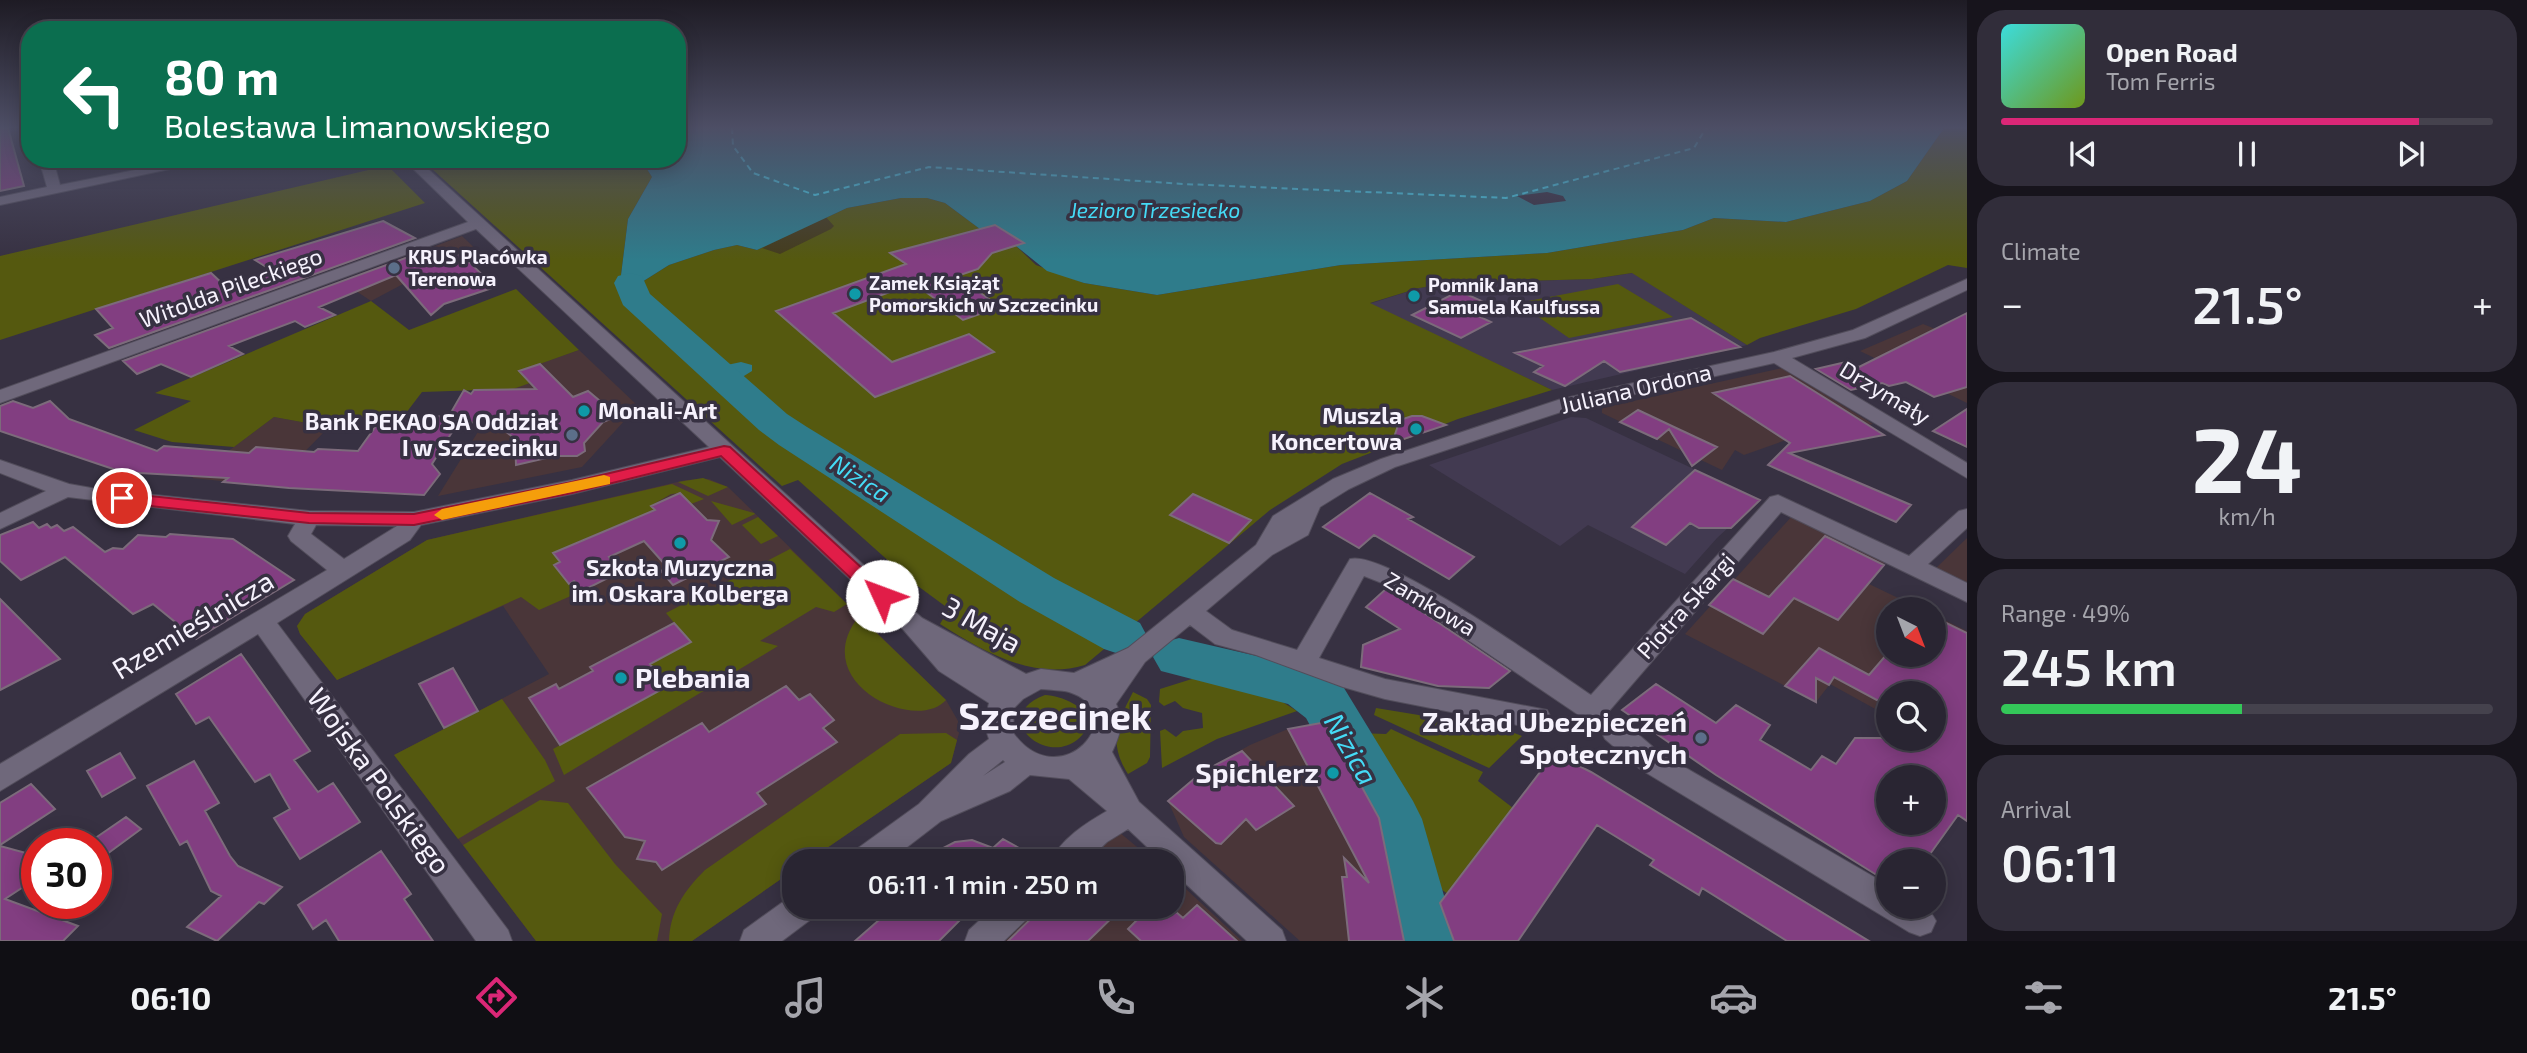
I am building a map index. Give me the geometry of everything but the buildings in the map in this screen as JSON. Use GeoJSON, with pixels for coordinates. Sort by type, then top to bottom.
{"type":"FeatureCollection","features":[{"type":"Feature","properties":{"kind":"street"},"geometry":{"type":"LineString","coordinates":[[50,172],[55,190]]}},
{"type":"Feature","properties":{"kind":"street"},"geometry":{"type":"LineString","coordinates":[[0,201],[146,172]]}},
{"type":"Feature","properties":{"kind":"street","name":"3 Maja"},"geometry":{"type":"LineString","coordinates":[[423,172],[910,621],[948,664],[1014,692]]}},
{"type":"Feature","properties":{"kind":"street","name":"Witolda Pileckiego"},"geometry":{"type":"LineString","coordinates":[[0,397],[478,223]]}},
{"type":"Feature","properties":{"kind":"street","name":"Juliana Ordona"},"geometry":{"type":"LineString","coordinates":[[1137,655],[1264,550],[1300,530],[1310,506],[1341,484],[1388,463],[1549,409],[1777,356],[1859,334],[1967,284]]}},
{"type":"Feature","properties":{"kind":"street","name":"Drzymały"},"geometry":{"type":"LineString","coordinates":[[1777,356],[1967,472]]}},
{"type":"Feature","properties":{"kind":"street"},"geometry":{"type":"LineString","coordinates":[[0,466],[65,490],[309,518],[414,519],[572,488],[724,450]]}},
{"type":"Feature","properties":{"kind":"street"},"geometry":{"type":"LineString","coordinates":[[0,522],[65,490]]}},
{"type":"Feature","properties":{"kind":"street","name":"Piotra Skargi"},"geometry":{"type":"LineString","coordinates":[[1593,710],[1778,502],[1913,565]]}},
{"type":"Feature","properties":{"kind":"street"},"geometry":{"type":"LineString","coordinates":[[1963,591],[1913,565],[1967,516]]}},
{"type":"Feature","properties":{"kind":"street"},"geometry":{"type":"LineString","coordinates":[[309,518],[299,536],[344,570]]}},
{"type":"Feature","properties":{"kind":"street","name":"Rzemieślnicza"},"geometry":{"type":"LineString","coordinates":[[0,779],[402,535],[414,519]]}},
{"type":"Feature","properties":{"kind":"street","name":"Zamkowa"},"geometry":{"type":"LineString","coordinates":[[1303,663],[1357,565],[1395,579],[1593,710]]}},
{"type":"Feature","properties":{"kind":"street"},"geometry":{"type":"LineString","coordinates":[[1189,612],[1224,637],[1262,647],[1385,689],[1537,718]]}},
{"type":"Feature","properties":{"kind":"street","name":"Wojska Polskiego"},"geometry":{"type":"LineString","coordinates":[[262,621],[496,941]]}},
{"type":"Feature","properties":{"kind":"street"},"geometry":{"type":"LineString","coordinates":[[1077,683],[1137,655]]}},
{"type":"Feature","properties":{"kind":"street"},"geometry":{"type":"LineString","coordinates":[[1102,702],[1137,655]]}},
{"type":"Feature","properties":{"kind":"street"},"geometry":{"type":"LineString","coordinates":[[1059,678],[1077,683],[1102,702],[1110,728],[1086,759],[1042,766],[1016,752],[998,720],[1014,692],[1059,678]]}},
{"type":"Feature","properties":{"kind":"street"},"geometry":{"type":"LineString","coordinates":[[1615,731],[1650,761],[1876,895]]}},
{"type":"Feature","properties":{"kind":"street"},"geometry":{"type":"LineString","coordinates":[[880,849],[929,813],[1000,782],[1016,752]]}},
{"type":"Feature","properties":{"kind":"street"},"geometry":{"type":"LineString","coordinates":[[1086,759],[1130,812],[1270,941]]}},
{"type":"Feature","properties":{"kind":"street"},"geometry":{"type":"LineString","coordinates":[[1079,849],[1096,833],[1130,812]]}},
{"type":"Feature","properties":{"kind":"street"},"geometry":{"type":"LineString","coordinates":[[756,941],[786,919]]}},
{"type":"Feature","properties":{"kind":"street"},"geometry":{"type":"LineString","coordinates":[[981,941],[1004,919]]}},
{"type":"Feature","properties":{"kind":"shaded area"},"geometry":{"type":"Polygon","coordinates":[[[360,172],[394,172],[425,203],[0,340],[0,256],[360,172]]]}},
{"type":"Feature","properties":{"kind":"shaded area"},"geometry":{"type":"Polygon","coordinates":[[[435,172],[649,172],[652,177],[628,219],[620,283],[642,282],[669,265],[714,250],[737,245],[757,250],[847,208],[901,198],[927,198],[945,203],[988,235],[1016,246],[1036,265],[1084,283],[1157,295],[1341,265],[1547,253],[1683,230],[1714,218],[1786,222],[1870,201],[1907,181],[1913,172],[1967,172],[1967,268],[1948,265],[1856,309],[1760,338],[1747,345],[1632,273],[1592,279],[1453,283],[1419,288],[1370,303],[1552,390],[1458,419],[1342,464],[1270,510],[1085,665],[1046,669],[1009,661],[940,624],[949,609],[911,581],[798,480],[782,486],[435,172]]]}},
{"type":"Feature","properties":{"kind":"shaded area"},"geometry":{"type":"Polygon","coordinates":[[[462,236],[482,255],[405,283],[371,301],[341,281],[462,236]]]}},
{"type":"Feature","properties":{"kind":"shaded area"},"geometry":{"type":"Polygon","coordinates":[[[1633,273],[1747,345],[1552,390],[1369,304],[1419,288],[1453,283],[1592,279],[1633,273]]]}},
{"type":"Feature","properties":{"kind":"shaded area"},"geometry":{"type":"Polygon","coordinates":[[[1618,284],[1673,317],[1569,338],[1518,303],[1618,284]]]}},
{"type":"Feature","properties":{"kind":"shaded area"},"geometry":{"type":"Polygon","coordinates":[[[516,289],[579,350],[520,371],[530,383],[513,389],[422,392],[403,417],[340,417],[329,427],[274,417],[234,447],[172,442],[134,430],[191,401],[155,393],[371,301],[409,330],[516,289]]]}},
{"type":"Feature","properties":{"kind":"shaded area"},"geometry":{"type":"Polygon","coordinates":[[[1923,324],[1967,342],[1967,403],[1860,351],[1923,324]]]}},
{"type":"Feature","properties":{"kind":"shaded area"},"geometry":{"type":"Polygon","coordinates":[[[579,350],[638,406],[582,467],[438,496],[504,390],[529,383],[519,371],[579,350]]]}},
{"type":"Feature","properties":{"kind":"shaded area"},"geometry":{"type":"Polygon","coordinates":[[[1782,368],[1873,424],[1786,440],[1744,455],[1735,450],[1722,470],[1602,413],[1602,408],[1782,368]]]}},
{"type":"Feature","properties":{"kind":"shaded area"},"geometry":{"type":"Polygon","coordinates":[[[274,417],[329,427],[271,486],[192,478],[274,417]]]}},
{"type":"Feature","properties":{"kind":"shaded area"},"geometry":{"type":"Polygon","coordinates":[[[1571,417],[1586,418],[1759,500],[1733,528],[1729,527],[1717,538],[1685,574],[1588,525],[1560,546],[1429,465],[1571,417]]]}},
{"type":"Feature","properties":{"kind":"shaded area"},"geometry":{"type":"Polygon","coordinates":[[[703,478],[728,487],[708,496],[678,482],[703,478]]]}},
{"type":"Feature","properties":{"kind":"shaded area"},"geometry":{"type":"Polygon","coordinates":[[[709,479],[728,487],[946,700],[958,721],[959,733],[951,763],[826,849],[782,849],[782,878],[692,941],[536,941],[394,755],[549,674],[503,606],[337,680],[300,634],[297,626],[305,614],[427,540],[686,480],[709,479]]]}},
{"type":"Feature","properties":{"kind":"shaded area"},"geometry":{"type":"Polygon","coordinates":[[[672,484],[704,499],[691,504],[680,493],[671,494],[652,505],[655,510],[554,553],[560,562],[555,565],[569,583],[574,581],[582,591],[539,610],[521,597],[337,680],[300,634],[297,626],[305,614],[427,540],[672,484]]]}},
{"type":"Feature","properties":{"kind":"shaded area"},"geometry":{"type":"Polygon","coordinates":[[[711,501],[754,513],[755,514],[732,525],[711,501]]]}},
{"type":"Feature","properties":{"kind":"shaded area"},"geometry":{"type":"Polygon","coordinates":[[[1793,515],[1889,558],[1867,583],[1896,597],[1876,597],[1876,667],[1946,667],[1946,621],[1967,631],[1967,758],[1946,745],[1946,681],[1876,681],[1876,709],[1830,684],[1816,702],[1685,634],[1793,515]]]}},
{"type":"Feature","properties":{"kind":"shaded area"},"geometry":{"type":"Polygon","coordinates":[[[758,517],[778,536],[761,544],[742,525],[758,517]]]}},
{"type":"Feature","properties":{"kind":"shaded area"},"geometry":{"type":"Polygon","coordinates":[[[1967,538],[1967,585],[1935,569],[1967,538]]]}},
{"type":"Feature","properties":{"kind":"shaded area"},"geometry":{"type":"Polygon","coordinates":[[[790,549],[847,604],[834,612],[816,607],[760,641],[778,646],[564,775],[553,749],[667,686],[650,664],[690,642],[666,613],[790,549]]]}},
{"type":"Feature","properties":{"kind":"shaded area"},"geometry":{"type":"Polygon","coordinates":[[[859,616],[946,700],[931,709],[912,711],[891,706],[871,696],[855,681],[846,662],[846,640],[859,616]]]}},
{"type":"Feature","properties":{"kind":"shaded area"},"geometry":{"type":"Polygon","coordinates":[[[1195,678],[1276,698],[1297,711],[1217,739],[1162,768],[1160,731],[1165,729],[1176,737],[1183,731],[1203,728],[1202,713],[1183,708],[1175,701],[1164,706],[1159,702],[1160,689],[1195,678]]]}},
{"type":"Feature","properties":{"kind":"shaded area"},"geometry":{"type":"Polygon","coordinates":[[[1133,692],[1147,699],[1151,705],[1150,757],[1147,763],[1128,774],[1118,752],[1117,733],[1133,692]]]}},
{"type":"Feature","properties":{"kind":"shaded area"},"geometry":{"type":"Polygon","coordinates":[[[1045,695],[1073,703],[1086,715],[1085,731],[1077,740],[1064,746],[1050,747],[1038,743],[1028,735],[1022,725],[1022,715],[1029,704],[1045,695]]]}},
{"type":"Feature","properties":{"kind":"shaded area"},"geometry":{"type":"Polygon","coordinates":[[[502,699],[545,760],[555,781],[458,839],[394,755],[502,699]]]}},
{"type":"Feature","properties":{"kind":"shaded area"},"geometry":{"type":"Polygon","coordinates":[[[1376,708],[1504,729],[1522,736],[1489,768],[1374,715],[1376,708]]]}},
{"type":"Feature","properties":{"kind":"shaded area"},"geometry":{"type":"Polygon","coordinates":[[[1326,722],[1378,817],[1403,941],[1300,941],[1184,837],[1168,801],[1202,772],[1250,745],[1288,729],[1326,722]]]}},
{"type":"Feature","properties":{"kind":"shaded area"},"geometry":{"type":"Polygon","coordinates":[[[1391,729],[1483,772],[1478,781],[1513,808],[1448,894],[1416,872],[1403,820],[1357,733],[1386,734],[1391,729]]]}},
{"type":"Feature","properties":{"kind":"shaded area"},"geometry":{"type":"Polygon","coordinates":[[[946,733],[957,740],[951,763],[826,849],[782,849],[782,878],[692,941],[669,941],[672,920],[679,902],[705,870],[900,734],[946,733]]]}},
{"type":"Feature","properties":{"kind":"shaded area"},"geometry":{"type":"Polygon","coordinates":[[[540,800],[568,803],[615,864],[662,914],[657,941],[536,941],[463,845],[540,800]]]}},
{"type":"Feature","properties":{"kind":"shaded area"},"geometry":{"type":"Polygon","coordinates":[[[1119,832],[1140,849],[1097,849],[1119,832]]]}},
{"type":"Feature","properties":{"kind":"shaded area"},"geometry":{"type":"Polygon","coordinates":[[[1184,887],[1242,941],[1000,941],[1023,919],[1184,919],[1184,887]]]}},
{"type":"Feature","properties":{"kind":"sand"},"geometry":{"type":"Polygon","coordinates":[[[825,216],[834,226],[831,229],[780,254],[762,248],[825,216]]]}},
{"type":"Feature","properties":{"kind":"water","name":"Jezioro Trzesiecko"},"geometry":{"type":"Polygon","coordinates":[[[649,172],[1913,172],[1907,181],[1870,201],[1786,222],[1714,218],[1683,230],[1547,253],[1341,265],[1157,295],[1084,283],[1047,271],[1016,246],[988,235],[945,203],[927,198],[901,198],[847,208],[757,250],[737,245],[714,250],[669,265],[642,282],[620,283],[628,219],[652,177],[649,172]]]}},
{"type":"Feature","properties":{"kind":"water"},"geometry":{"type":"Polygon","coordinates":[[[741,362],[752,365],[752,371],[731,384],[713,368],[741,362]]]}},
{"type":"Feature","properties":{"kind":"pier"},"geometry":{"type":"Polygon","coordinates":[[[1547,192],[1563,196],[1566,201],[1534,205],[1517,196],[1547,192]]]}},
{"type":"Feature","properties":{"kind":"waterway","name":"Nizica"},"geometry":{"type":"LineString","coordinates":[[630,283],[635,298],[773,422],[1037,590],[1122,636]]}},
{"type":"Feature","properties":{"kind":"waterway","name":"Nizica"},"geometry":{"type":"LineString","coordinates":[[1179,657],[1304,688],[1325,703],[1392,819],[1424,941]]}},
{"type":"Feature","properties":{"kind":"ferry route"},"geometry":{"type":"LineString","coordinates":[[752,172],[815,195],[909,172]]}},
{"type":"Feature","properties":{"kind":"ferry route"},"geometry":{"type":"LineString","coordinates":[[1003,172],[1184,184],[1506,198],[1604,172]]}},
{"type":"Feature","properties":{"kind":"slow traffic"},"geometry":{"type":"LineString","coordinates":[[442,515],[604,480]]}},
{"type":"Feature","properties":{"kind":"place","name":"KRUS Placówka Terenowa"},"geometry":{"type":"Point","coordinates":[394,268]}},
{"type":"Feature","properties":{"kind":"place","name":"Zamek Książąt Pomorskich w Szczecinku"},"geometry":{"type":"Point","coordinates":[855,294]}},
{"type":"Feature","properties":{"kind":"place","name":"Pomnik Jana Samuela Kaulfussa"},"geometry":{"type":"Point","coordinates":[1414,296]}},
{"type":"Feature","properties":{"kind":"place","name":"Monali-Art"},"geometry":{"type":"Point","coordinates":[584,411]}},
{"type":"Feature","properties":{"kind":"place","name":"Muszla Koncertowa"},"geometry":{"type":"Point","coordinates":[1416,429]}},
{"type":"Feature","properties":{"kind":"place","name":"Bank PEKAO SA Oddział I w Szczecinku"},"geometry":{"type":"Point","coordinates":[572,435]}},
{"type":"Feature","properties":{"kind":"place","name":"Szkoła Muzyczna im. Oskara Kolberga"},"geometry":{"type":"Point","coordinates":[680,543]}},
{"type":"Feature","properties":{"kind":"place","name":"Plebania"},"geometry":{"type":"Point","coordinates":[621,678]}},
{"type":"Feature","properties":{"kind":"place","name":"Zakład Ubezpieczeń Społecznych"},"geometry":{"type":"Point","coordinates":[1701,738]}},
{"type":"Feature","properties":{"kind":"place","name":"Spichlerz"},"geometry":{"type":"Point","coordinates":[1333,773]}},
{"type":"Feature","properties":{"kind":"district","name":"Szczecinek"},"geometry":{"type":"Point","coordinates":[1055,717]}},
{"type":"Feature","properties":{"kind":"route"},"geometry":{"type":"LineString","coordinates":[[122,498],[309,518],[414,519],[471,510],[572,488],[724,450],[882,596]]}}]}
